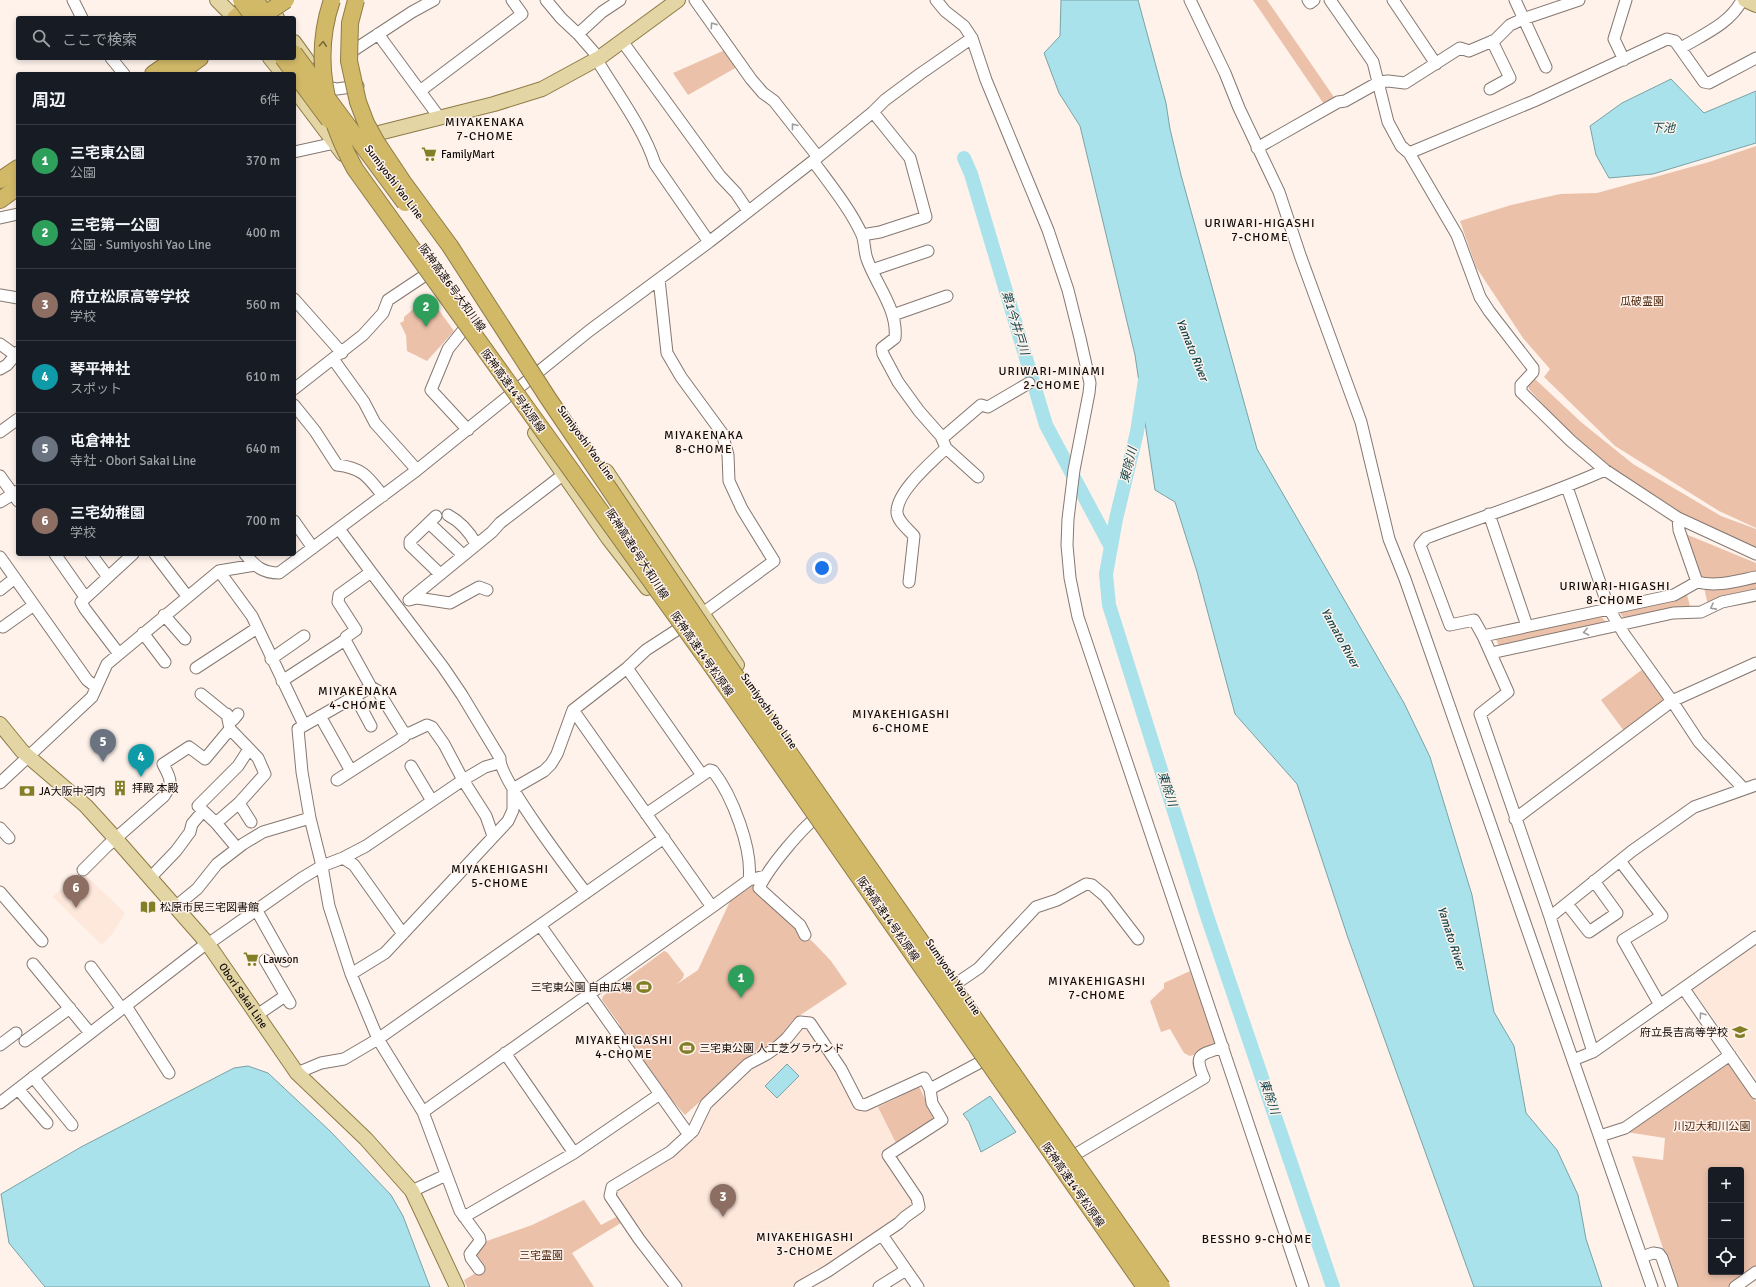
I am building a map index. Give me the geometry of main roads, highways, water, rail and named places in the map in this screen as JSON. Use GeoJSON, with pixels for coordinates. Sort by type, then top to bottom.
{"type":"FeatureCollection","features":[{"type":"Feature","properties":{"kind":"highway"},"geometry":{"type":"LineString","coordinates":[[241,0],[253,16]]}},
{"type":"Feature","properties":{"kind":"highway"},"geometry":{"type":"LineString","coordinates":[[237,16],[256,0],[269,12]]}},
{"type":"Feature","properties":{"kind":"highway"},"geometry":{"type":"LineString","coordinates":[[262,0],[269,12]]}},
{"type":"Feature","properties":{"kind":"highway"},"geometry":{"type":"LineString","coordinates":[[269,12],[286,0]]}},
{"type":"Feature","properties":{"kind":"highway"},"geometry":{"type":"LineString","coordinates":[[252,16],[269,12],[294,0]]}},
{"type":"Feature","properties":{"kind":"highway","name":"阪神高速14号松原線"},"geometry":{"type":"LineString","coordinates":[[332,0],[325,24],[323,43],[324,78],[331,115],[345,151],[371,193],[709,662],[1145,1287]]}},
{"type":"Feature","properties":{"kind":"highway","name":"阪神高速14号松原線"},"geometry":{"type":"LineString","coordinates":[[356,0],[350,23],[349,62],[358,102],[366,123],[390,163],[450,246],[548,398],[720,654],[1162,1287]]}},
{"type":"Feature","properties":{"kind":"highway"},"geometry":{"type":"LineString","coordinates":[[296,50],[362,142]]}},
{"type":"Feature","properties":{"kind":"highway","name":"阪神高速6号大和川線"},"geometry":{"type":"LineString","coordinates":[[296,56],[362,142],[548,398]]}},
{"type":"Feature","properties":{"kind":"highway"},"geometry":{"type":"LineString","coordinates":[[156,72],[173,60]]}},
{"type":"Feature","properties":{"kind":"highway"},"geometry":{"type":"LineString","coordinates":[[169,72],[185,60]]}},
{"type":"Feature","properties":{"kind":"highway"},"geometry":{"type":"LineString","coordinates":[[181,72],[197,60]]}},
{"type":"Feature","properties":{"kind":"highway"},"geometry":{"type":"LineString","coordinates":[[195,72],[211,60]]}},
{"type":"Feature","properties":{"kind":"highway","name":"阪神高速6号大和川線"},"geometry":{"type":"LineString","coordinates":[[285,60],[294,72]]}},
{"type":"Feature","properties":{"kind":"highway","name":"阪神高速6号大和川線"},"geometry":{"type":"LineString","coordinates":[[296,74],[537,405],[614,517],[709,662]]}},
{"type":"Feature","properties":{"kind":"highway"},"geometry":{"type":"LineString","coordinates":[[0,212],[16,173]]}},
{"type":"Feature","properties":{"kind":"main road"},"geometry":{"type":"LineString","coordinates":[[216,0],[233,16]]}},
{"type":"Feature","properties":{"kind":"main road","name":"Sumiyoshi Yao Line"},"geometry":{"type":"LineString","coordinates":[[335,144],[362,142],[440,117],[520,97],[561,80],[598,59],[678,0]]}},
{"type":"Feature","properties":{"kind":"main road"},"geometry":{"type":"LineString","coordinates":[[1745,0],[1756,5]]}},
{"type":"Feature","properties":{"kind":"main road","name":"Sumiyoshi Yao Line"},"geometry":{"type":"LineString","coordinates":[[296,45],[362,142],[536,374],[631,506],[746,679],[1170,1287]]}},
{"type":"Feature","properties":{"kind":"main road"},"geometry":{"type":"LineString","coordinates":[[272,60],[281,72]]}},
{"type":"Feature","properties":{"kind":"main road","name":"Sumiyoshi Yao Line"},"geometry":{"type":"LineString","coordinates":[[296,92],[335,144],[465,328],[608,538],[679,629],[811,820],[984,1062],[1149,1287]]}},
{"type":"Feature","properties":{"kind":"main road","name":"Obori Sakai Line"},"geometry":{"type":"LineString","coordinates":[[0,724],[28,756],[86,806],[116,839],[207,944],[297,1073],[366,1139],[412,1191],[456,1286]]}},
{"type":"Feature","properties":{"kind":"water","name":"Yamato River"},"geometry":{"type":"Polygon","coordinates":[[[1061,0],[1138,0],[1166,103],[1170,129],[1181,175],[1257,449],[1404,703],[1430,757],[1472,895],[1494,1012],[1514,1046],[1526,1113],[1557,1150],[1578,1195],[1586,1239],[1602,1287],[1474,1287],[1348,938],[1297,784],[1235,714],[1197,572],[1175,502],[1155,490],[1135,355],[1080,126],[1059,93],[1044,53],[1060,36],[1061,0]]]}},
{"type":"Feature","properties":{"kind":"water","name":"下池"},"geometry":{"type":"Polygon","coordinates":[[[1671,79],[1704,113],[1756,91],[1756,143],[1653,174],[1609,178],[1596,155],[1590,126],[1622,103],[1671,79]]]}},
{"type":"Feature","properties":{"kind":"water"},"geometry":{"type":"Polygon","coordinates":[[[787,1064],[799,1076],[777,1098],[765,1086],[787,1064]]]}},
{"type":"Feature","properties":{"kind":"water"},"geometry":{"type":"Polygon","coordinates":[[[248,1066],[268,1073],[331,1132],[391,1195],[403,1216],[430,1287],[45,1287],[9,1243],[1,1194],[81,1147],[234,1068],[248,1066]]]}},
{"type":"Feature","properties":{"kind":"water"},"geometry":{"type":"Polygon","coordinates":[[[990,1096],[1016,1132],[981,1152],[969,1122],[963,1114],[990,1096]]]}},
{"type":"Feature","properties":{"kind":"waterway","name":"第1今井戸川"},"geometry":{"type":"LineString","coordinates":[[964,158],[971,174],[1046,425],[1111,547]]}},
{"type":"Feature","properties":{"kind":"waterway","name":"東除川"},"geometry":{"type":"LineString","coordinates":[[1145,380],[1137,432],[1116,519],[1106,574],[1109,605],[1207,916],[1333,1287]]}},
{"type":"Feature","properties":{"kind":"place","name":"FamilyMart"},"geometry":{"type":"Point","coordinates":[429,154]}},
{"type":"Feature","properties":{"kind":"place","name":"三宅第一公園"},"geometry":{"type":"Point","coordinates":[426,327]}},
{"type":"Feature","properties":{"kind":"place","name":"屯倉神社"},"geometry":{"type":"Point","coordinates":[103,762]}},
{"type":"Feature","properties":{"kind":"place","name":"琴平神社"},"geometry":{"type":"Point","coordinates":[141,777]}},
{"type":"Feature","properties":{"kind":"place","name":"拝殿 本殿"},"geometry":{"type":"Point","coordinates":[120,788]}},
{"type":"Feature","properties":{"kind":"place","name":"JA大阪中河内"},"geometry":{"type":"Point","coordinates":[27,791]}},
{"type":"Feature","properties":{"kind":"place","name":"松原市民三宅図書館"},"geometry":{"type":"Point","coordinates":[148,907]}},
{"type":"Feature","properties":{"kind":"place","name":"三宅幼稚園"},"geometry":{"type":"Point","coordinates":[76,908]}},
{"type":"Feature","properties":{"kind":"place","name":"Lawson"},"geometry":{"type":"Point","coordinates":[251,959]}},
{"type":"Feature","properties":{"kind":"place","name":"三宅東公園 自由広場"},"geometry":{"type":"Point","coordinates":[644,987]}},
{"type":"Feature","properties":{"kind":"place","name":"三宅東公園"},"geometry":{"type":"Point","coordinates":[741,998]}},
{"type":"Feature","properties":{"kind":"place","name":"府立長吉高等学校"},"geometry":{"type":"Point","coordinates":[1740,1032]}},
{"type":"Feature","properties":{"kind":"place","name":"三宅東公園 人工芝グラウンド"},"geometry":{"type":"Point","coordinates":[687,1048]}},
{"type":"Feature","properties":{"kind":"place","name":"府立松原高等学校"},"geometry":{"type":"Point","coordinates":[723,1217]}},
{"type":"Feature","properties":{"kind":"district","name":"MIYAKENAKA 7-CHOME"},"geometry":{"type":"Point","coordinates":[485,129]}},
{"type":"Feature","properties":{"kind":"district","name":"URIWARI-HIGASHI 7-CHOME"},"geometry":{"type":"Point","coordinates":[1260,230]}},
{"type":"Feature","properties":{"kind":"district","name":"URIWARI-MINAMI 2-CHOME"},"geometry":{"type":"Point","coordinates":[1052,378]}},
{"type":"Feature","properties":{"kind":"district","name":"MIYAKENAKA 8-CHOME"},"geometry":{"type":"Point","coordinates":[704,442]}},
{"type":"Feature","properties":{"kind":"district","name":"URIWARI-HIGASHI 8-CHOME"},"geometry":{"type":"Point","coordinates":[1615,593]}},
{"type":"Feature","properties":{"kind":"district","name":"MIYAKENAKA 4-CHOME"},"geometry":{"type":"Point","coordinates":[358,698]}},
{"type":"Feature","properties":{"kind":"district","name":"MIYAKEHIGASHI 6-CHOME"},"geometry":{"type":"Point","coordinates":[901,721]}},
{"type":"Feature","properties":{"kind":"district","name":"MIYAKEHIGASHI 5-CHOME"},"geometry":{"type":"Point","coordinates":[500,876]}},
{"type":"Feature","properties":{"kind":"district","name":"MIYAKEHIGASHI 7-CHOME"},"geometry":{"type":"Point","coordinates":[1097,988]}},
{"type":"Feature","properties":{"kind":"district","name":"MIYAKEHIGASHI 4-CHOME"},"geometry":{"type":"Point","coordinates":[624,1047]}},
{"type":"Feature","properties":{"kind":"district","name":"BESSHO 9-CHOME"},"geometry":{"type":"Point","coordinates":[1257,1239]}},
{"type":"Feature","properties":{"kind":"district","name":"MIYAKEHIGASHI 3-CHOME"},"geometry":{"type":"Point","coordinates":[805,1244]}},
{"type":"Feature","properties":{"kind":"park label","name":"瓜破霊園"},"geometry":{"type":"Point","coordinates":[1642,301]}},
{"type":"Feature","properties":{"kind":"park label","name":"川辺大和川公園"},"geometry":{"type":"Point","coordinates":[1712,1126]}},
{"type":"Feature","properties":{"kind":"park label","name":"三宅霊園"},"geometry":{"type":"Point","coordinates":[541,1255]}}]}
